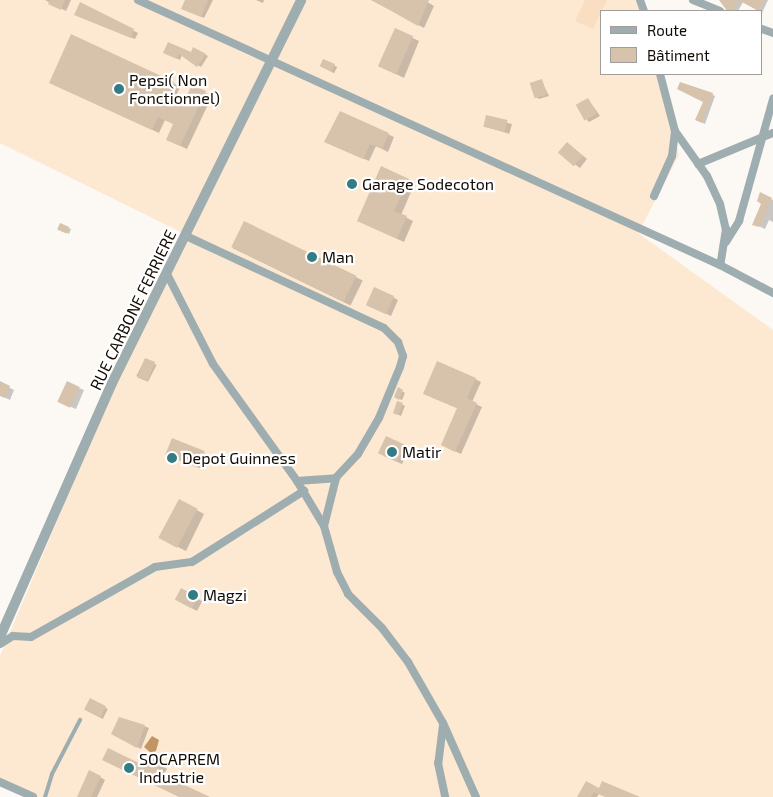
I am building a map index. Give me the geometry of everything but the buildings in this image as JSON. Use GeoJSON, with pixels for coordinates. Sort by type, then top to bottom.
{"type":"FeatureCollection","features":[{"type":"Feature","properties":{"kind":"street"},"geometry":{"type":"LineString","coordinates":[[138,0],[270,62],[720,265],[773,293]]}},
{"type":"Feature","properties":{"kind":"street","name":"RUE CARBONE FERRIERE"},"geometry":{"type":"LineString","coordinates":[[0,637],[112,383],[301,0]]}},
{"type":"Feature","properties":{"kind":"street"},"geometry":{"type":"LineString","coordinates":[[693,0],[712,4]]}},
{"type":"Feature","properties":{"kind":"street"},"geometry":{"type":"LineString","coordinates":[[660,75],[675,131],[698,164],[720,204],[726,229],[720,265]]}},
{"type":"Feature","properties":{"kind":"street"},"geometry":{"type":"LineString","coordinates":[[725,244],[739,221],[773,99]]}},
{"type":"Feature","properties":{"kind":"street"},"geometry":{"type":"LineString","coordinates":[[654,196],[672,156],[675,131]]}},
{"type":"Feature","properties":{"kind":"street"},"geometry":{"type":"LineString","coordinates":[[698,164],[773,133]]}},
{"type":"Feature","properties":{"kind":"street"},"geometry":{"type":"LineString","coordinates":[[186,236],[384,328],[398,342],[403,356],[379,418],[358,454],[336,478],[324,526]]}},
{"type":"Feature","properties":{"kind":"street"},"geometry":{"type":"LineString","coordinates":[[167,274],[213,364],[304,491],[324,526],[337,572],[348,594],[397,646],[444,723],[476,797]]}},
{"type":"Feature","properties":{"kind":"street"},"geometry":{"type":"LineString","coordinates":[[297,481],[336,478]]}},
{"type":"Feature","properties":{"kind":"street"},"geometry":{"type":"LineString","coordinates":[[0,644],[13,636],[31,637],[155,567],[192,562],[304,491]]}},
{"type":"Feature","properties":{"kind":"street"},"geometry":{"type":"LineString","coordinates":[[444,723],[438,763],[445,797]]}},
{"type":"Feature","properties":{"kind":"street"},"geometry":{"type":"LineString","coordinates":[[0,782],[33,797]]}},
{"type":"Feature","properties":{"kind":"lane"},"geometry":{"type":"LineString","coordinates":[[45,797],[52,774],[80,720]]}},
{"type":"Feature","properties":{"kind":"shaded area"},"geometry":{"type":"Polygon","coordinates":[[[0,0],[642,0],[644,10],[600,10],[600,75],[659,75],[679,155],[638,233],[773,330],[773,797],[28,797],[0,784],[0,656],[138,329],[185,234],[0,143],[0,0]]]}},
{"type":"Feature","properties":{"kind":"shaded area"},"geometry":{"type":"Polygon","coordinates":[[[585,0],[607,0],[602,10],[600,10],[600,14],[593,29],[575,21],[585,0]]]}},
{"type":"Feature","properties":{"kind":"shaded area"},"geometry":{"type":"Polygon","coordinates":[[[152,736],[159,740],[156,751],[151,753],[144,747],[152,736]]]}},
{"type":"Feature","properties":{"kind":"place","name":"Pepsi( Non Fonctionnel)"},"geometry":{"type":"Point","coordinates":[119,89]}},
{"type":"Feature","properties":{"kind":"place","name":"Garage Sodecoton"},"geometry":{"type":"Point","coordinates":[352,184]}},
{"type":"Feature","properties":{"kind":"place","name":"Man"},"geometry":{"type":"Point","coordinates":[312,257]}},
{"type":"Feature","properties":{"kind":"place","name":"Matir"},"geometry":{"type":"Point","coordinates":[392,452]}},
{"type":"Feature","properties":{"kind":"place","name":"Depot Guinness"},"geometry":{"type":"Point","coordinates":[172,458]}},
{"type":"Feature","properties":{"kind":"place","name":"Magzi"},"geometry":{"type":"Point","coordinates":[193,595]}},
{"type":"Feature","properties":{"kind":"place","name":"SOCAPREM Industrie"},"geometry":{"type":"Point","coordinates":[129,768]}}]}
